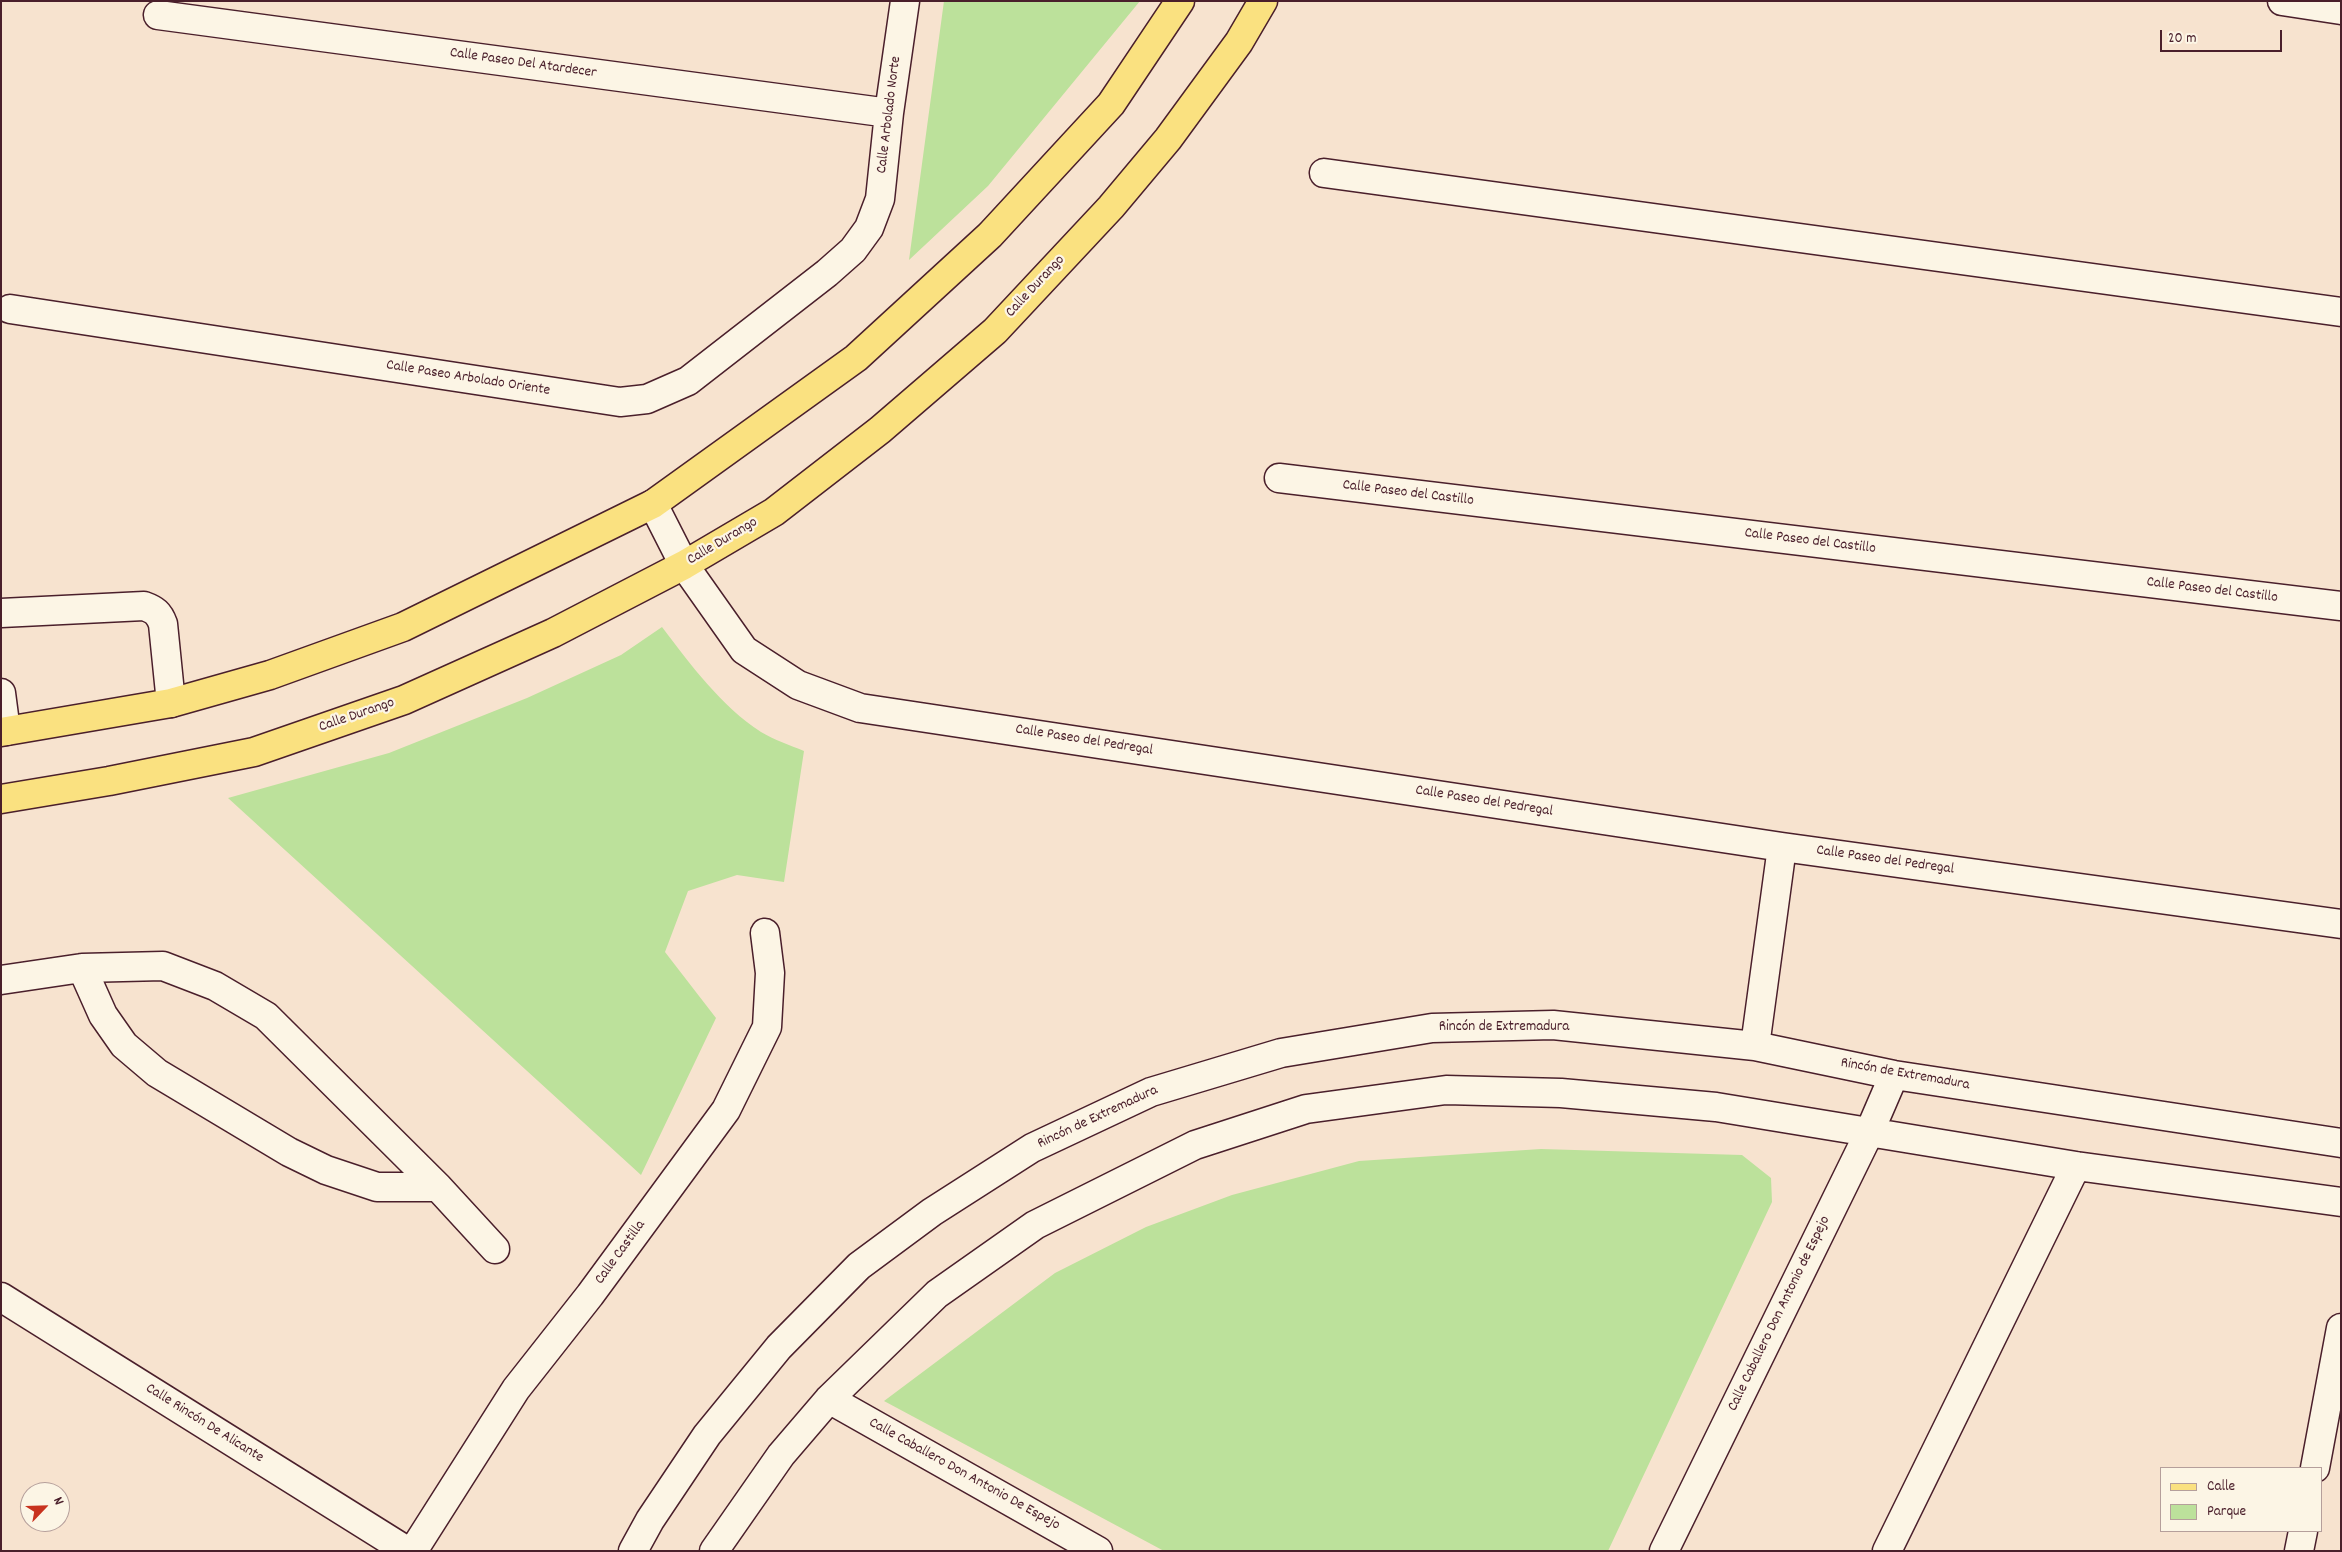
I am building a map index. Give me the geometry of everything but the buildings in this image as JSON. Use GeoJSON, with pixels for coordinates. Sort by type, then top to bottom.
{"type":"FeatureCollection","features":[{"type":"Feature","properties":{"kind":"main road"},"geometry":{"type":"LineString","coordinates":[[4,732],[171,703],[270,675],[403,627],[653,504],[856,358],[990,235],[1110,104],[1180,1]]}},
{"type":"Feature","properties":{"kind":"main road","name":"Calle Durango"},"geometry":{"type":"LineString","coordinates":[[1,799],[109,781],[254,752],[404,700],[553,633],[684,566],[774,512],[880,430],[995,331],[1111,207],[1168,139],[1239,42],[1263,1]]}},
{"type":"Feature","properties":{"kind":"street","name":"Calle Arbolado Norte"},"geometry":{"type":"LineString","coordinates":[[869,228],[880,199],[889,113],[905,1]]}},
{"type":"Feature","properties":{"kind":"street"},"geometry":{"type":"LineString","coordinates":[[2282,1],[2341,10]]}},
{"type":"Feature","properties":{"kind":"street","name":"Calle Paseo Del Atardecer"},"geometry":{"type":"LineString","coordinates":[[158,15],[889,113]]}},
{"type":"Feature","properties":{"kind":"street"},"geometry":{"type":"LineString","coordinates":[[1324,173],[2341,312]]}},
{"type":"Feature","properties":{"kind":"street","name":"Calle Paseo Arbolado Oriente"},"geometry":{"type":"LineString","coordinates":[[10,309],[620,402],[647,399],[688,381],[827,274],[853,250],[869,228]]}},
{"type":"Feature","properties":{"kind":"street","name":"Calle Paseo del Castillo"},"geometry":{"type":"LineString","coordinates":[[1279,478],[2341,606]]}},
{"type":"Feature","properties":{"kind":"street","name":"Calle Paseo del Pedregal"},"geometry":{"type":"LineString","coordinates":[[653,504],[684,566],[744,650],[798,684],[860,708],[1782,847],[2341,924]]}},
{"type":"Feature","properties":{"kind":"street"},"geometry":{"type":"LineString","coordinates":[[1,613],[144,606],[153,609],[160,615],[163,624],[171,703]]}},
{"type":"Feature","properties":{"kind":"street"},"geometry":{"type":"LineString","coordinates":[[1,693],[4,732]]}},
{"type":"Feature","properties":{"kind":"street"},"geometry":{"type":"LineString","coordinates":[[1756,1046],[1782,847]]}},
{"type":"Feature","properties":{"kind":"street","name":"Calle Castilla"},"geometry":{"type":"LineString","coordinates":[[413,1551],[516,1389],[590,1296],[726,1110],[767,1027],[770,973],[765,933]]}},
{"type":"Feature","properties":{"kind":"street"},"geometry":{"type":"LineString","coordinates":[[1,980],[82,968],[163,966],[215,986],[266,1016],[438,1187],[495,1249]]}},
{"type":"Feature","properties":{"kind":"street"},"geometry":{"type":"LineString","coordinates":[[82,968],[103,1015],[124,1045],[157,1073],[289,1152],[326,1170],[376,1187],[438,1187]]}},
{"type":"Feature","properties":{"kind":"street","name":"Rincón de Extremadura"},"geometry":{"type":"LineString","coordinates":[[633,1551],[650,1520],[707,1435],[779,1346],[859,1266],[932,1212],[1032,1148],[1151,1092],[1281,1053],[1432,1028],[1553,1026],[1756,1046],[1894,1075],[2341,1143]]}},
{"type":"Feature","properties":{"kind":"street","name":"Calle Caballero Don Antonio de Espejo"},"geometry":{"type":"LineString","coordinates":[[1664,1551],[1869,1133],[1894,1075]]}},
{"type":"Feature","properties":{"kind":"street"},"geometry":{"type":"LineString","coordinates":[[714,1551],[781,1455],[829,1399],[937,1294],[1035,1225],[1195,1145],[1306,1109],[1446,1090],[1561,1093],[1716,1107],[2076,1166],[2341,1202]]}},
{"type":"Feature","properties":{"kind":"street"},"geometry":{"type":"LineString","coordinates":[[1887,1551],[2076,1166]]}},
{"type":"Feature","properties":{"kind":"street","name":"Calle Rincón De Alicante"},"geometry":{"type":"LineString","coordinates":[[1,1297],[407,1551]]}},
{"type":"Feature","properties":{"kind":"street"},"geometry":{"type":"LineString","coordinates":[[2314,1467],[2341,1328]]}},
{"type":"Feature","properties":{"kind":"street","name":"Calle Caballero Don Antonio De Espejo"},"geometry":{"type":"LineString","coordinates":[[829,1399],[1098,1551]]}},
{"type":"Feature","properties":{"kind":"street"},"geometry":{"type":"LineString","coordinates":[[2299,1551],[2303,1532]]}},
{"type":"Feature","properties":{"kind":"green space"},"geometry":{"type":"Polygon","coordinates":[[[944,1],[1140,1],[988,186],[909,260],[944,1]]]}},
{"type":"Feature","properties":{"kind":"green space"},"geometry":{"type":"Polygon","coordinates":[[[662,627],[707,684],[733,710],[761,732],[804,751],[784,882],[737,875],[688,891],[665,952],[716,1018],[641,1175],[228,798],[389,753],[527,698],[621,655],[662,627]]]}},
{"type":"Feature","properties":{"kind":"green space"},"geometry":{"type":"Polygon","coordinates":[[[1541,1149],[1742,1155],[1771,1178],[1772,1202],[1608,1551],[1164,1551],[884,1401],[1055,1273],[1146,1227],[1232,1195],[1359,1161],[1541,1149]]]}}]}
